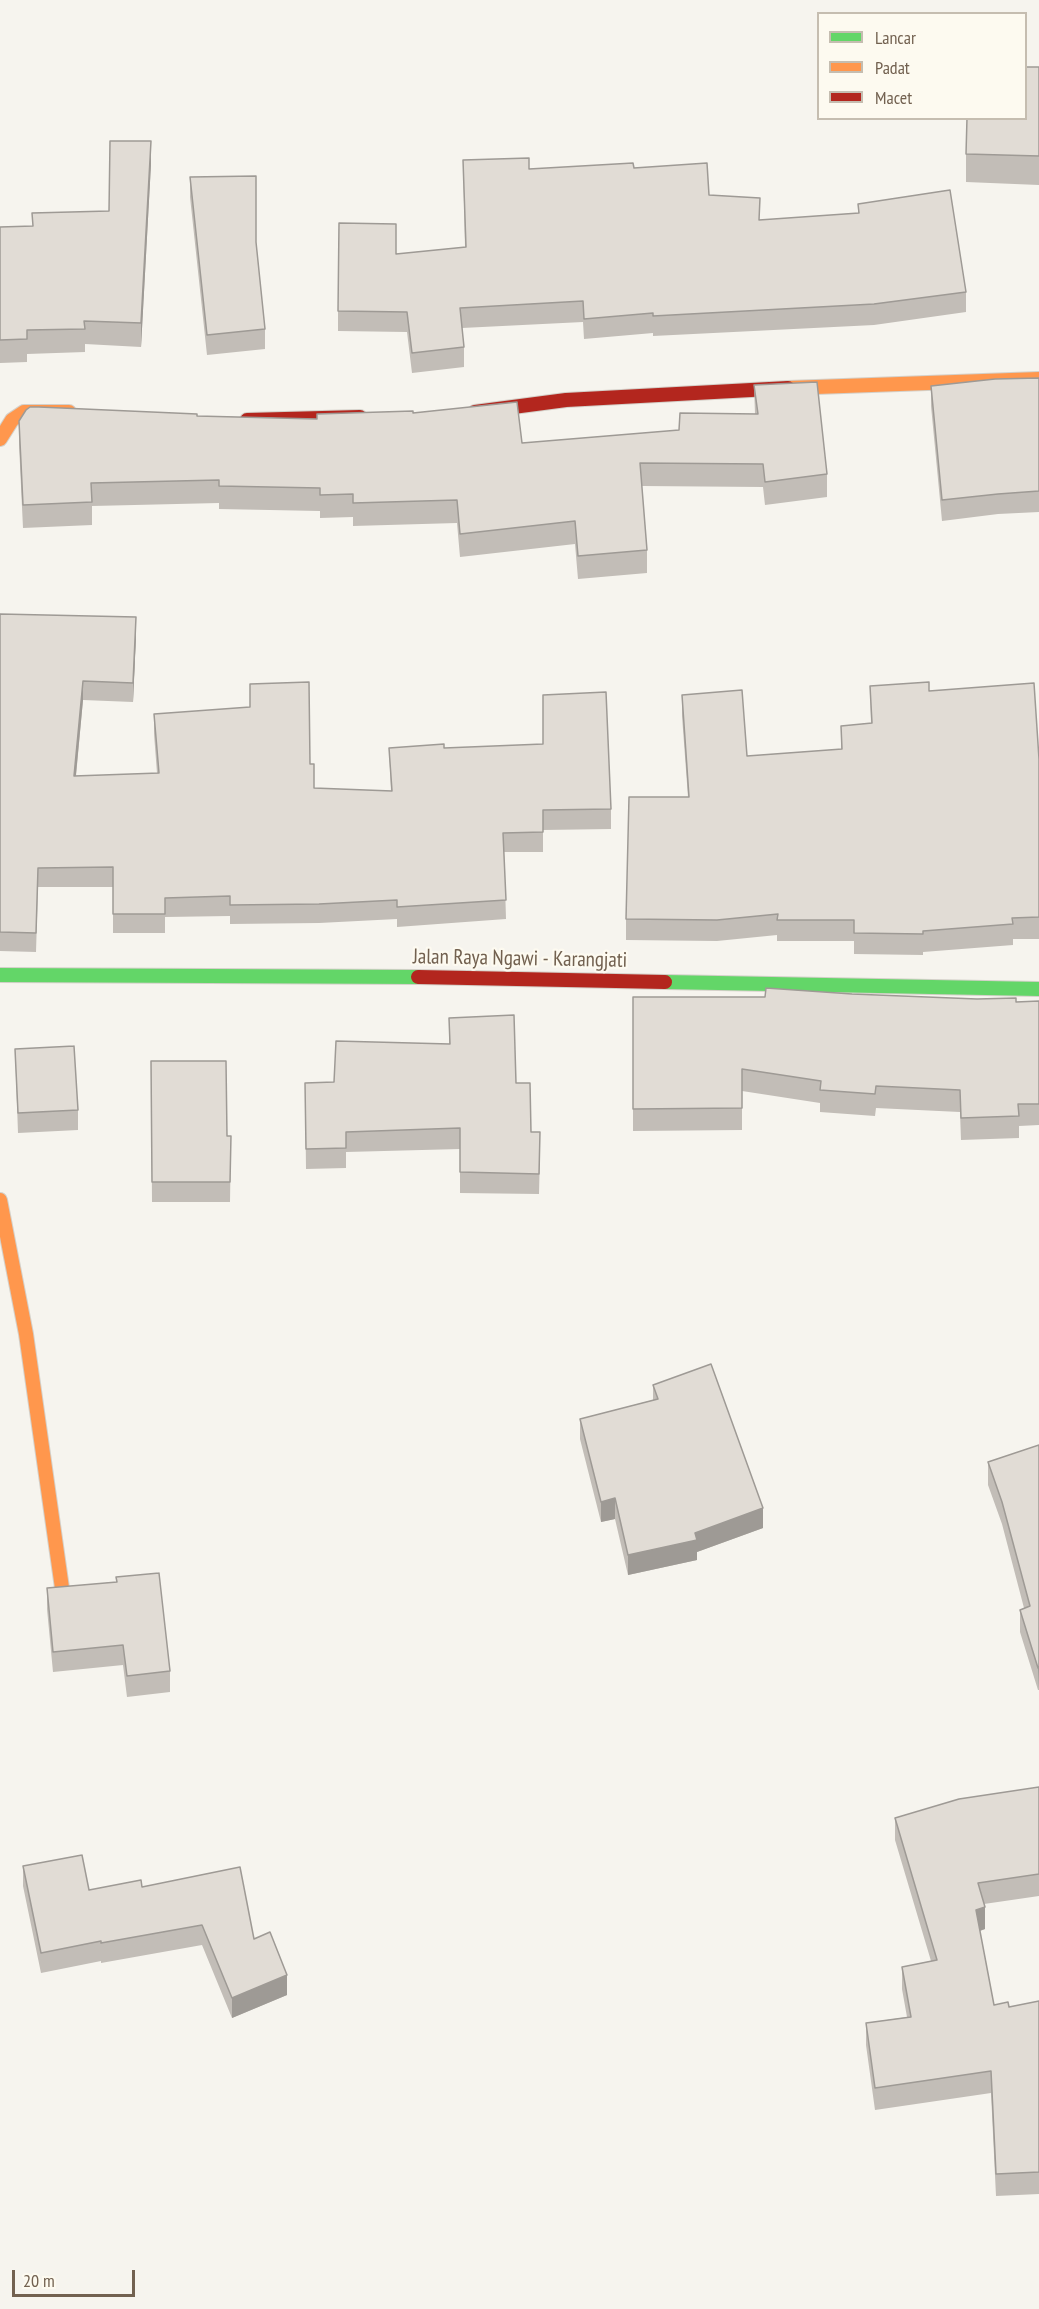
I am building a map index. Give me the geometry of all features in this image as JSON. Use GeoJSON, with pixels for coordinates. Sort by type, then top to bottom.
{"type":"FeatureCollection","features":[{"type":"Feature","properties":{"kind":"street"},"geometry":{"type":"LineString","coordinates":[[460,414],[566,400],[747,389],[1039,379]]}},
{"type":"Feature","properties":{"kind":"street"},"geometry":{"type":"LineString","coordinates":[[0,439],[12,420],[24,412],[87,413]]}},
{"type":"Feature","properties":{"kind":"street"},"geometry":{"type":"LineString","coordinates":[[230,419],[368,417]]}},
{"type":"Feature","properties":{"kind":"street","name":"Jalan Raya Ngawi - Karangjati"},"geometry":{"type":"LineString","coordinates":[[0,975],[413,978],[1039,989]]}},
{"type":"Feature","properties":{"kind":"street"},"geometry":{"type":"LineString","coordinates":[[0,1200],[26,1334],[62,1588]]}},
{"type":"Feature","properties":{"kind":"building"},"geometry":{"type":"Polygon","coordinates":[[[1027,67],[1039,67],[1039,156],[966,154],[967,120],[1027,120],[1027,67]]]}},
{"type":"Feature","properties":{"kind":"building"},"geometry":{"type":"Polygon","coordinates":[[[110,141],[151,141],[141,323],[84,321],[85,329],[27,330],[27,339],[0,340],[0,227],[33,226],[32,213],[109,211],[110,141]]]}},
{"type":"Feature","properties":{"kind":"building"},"geometry":{"type":"Polygon","coordinates":[[[529,158],[529,169],[633,163],[634,168],[707,163],[709,195],[760,198],[759,220],[859,213],[858,204],[950,190],[966,292],[874,304],[653,316],[653,313],[584,319],[583,301],[460,308],[464,347],[412,353],[407,312],[338,311],[339,223],[396,224],[396,254],[466,247],[463,160],[529,158]]]}},
{"type":"Feature","properties":{"kind":"building"},"geometry":{"type":"Polygon","coordinates":[[[256,176],[256,242],[265,329],[207,335],[190,177],[256,176]]]}},
{"type":"Feature","properties":{"kind":"building"},"geometry":{"type":"Polygon","coordinates":[[[1039,378],[1039,491],[942,500],[931,386],[995,379],[1039,378]]]}},
{"type":"Feature","properties":{"kind":"building"},"geometry":{"type":"Polygon","coordinates":[[[817,382],[827,474],[765,482],[763,464],[640,463],[647,550],[578,556],[575,521],[460,534],[457,500],[353,503],[353,494],[320,495],[320,488],[219,486],[219,480],[91,483],[92,502],[23,505],[19,421],[30,407],[197,414],[197,416],[317,419],[317,414],[413,411],[413,413],[517,402],[522,443],[679,430],[680,413],[758,414],[754,385],[817,382]]]}},
{"type":"Feature","properties":{"kind":"building"},"geometry":{"type":"Polygon","coordinates":[[[0,614],[136,617],[133,683],[83,681],[74,776],[159,773],[154,714],[250,707],[250,684],[309,682],[310,764],[314,764],[314,788],[392,791],[389,748],[444,744],[444,748],[543,744],[543,695],[606,692],[611,809],[543,810],[543,832],[503,833],[506,900],[397,907],[397,900],[230,905],[230,896],[165,898],[165,914],[113,914],[113,867],[38,868],[36,933],[0,932],[0,614]]]}},
{"type":"Feature","properties":{"kind":"building"},"geometry":{"type":"Polygon","coordinates":[[[929,682],[929,691],[1034,683],[1039,759],[1039,917],[1012,918],[1013,924],[923,931],[923,934],[854,933],[854,920],[777,920],[778,914],[717,920],[626,919],[629,797],[689,797],[682,695],[742,690],[747,756],[842,749],[841,726],[872,723],[870,686],[929,682]]]}},
{"type":"Feature","properties":{"kind":"building"},"geometry":{"type":"Polygon","coordinates":[[[766,988],[977,999],[1016,998],[1016,1002],[1039,1001],[1039,1104],[1018,1104],[1019,1116],[961,1118],[960,1090],[876,1086],[875,1094],[820,1090],[821,1081],[742,1069],[742,1108],[633,1109],[633,997],[765,997],[766,988]]]}},
{"type":"Feature","properties":{"kind":"building"},"geometry":{"type":"Polygon","coordinates":[[[514,1015],[516,1083],[530,1083],[531,1132],[540,1132],[539,1174],[460,1172],[460,1128],[346,1132],[346,1148],[306,1149],[305,1083],[334,1082],[336,1041],[450,1044],[449,1018],[514,1015]]]}},
{"type":"Feature","properties":{"kind":"building"},"geometry":{"type":"Polygon","coordinates":[[[74,1046],[78,1110],[18,1113],[15,1049],[74,1046]]]}},
{"type":"Feature","properties":{"kind":"building"},"geometry":{"type":"Polygon","coordinates":[[[151,1061],[226,1061],[227,1136],[231,1136],[230,1182],[152,1182],[151,1061]]]}},
{"type":"Feature","properties":{"kind":"building"},"geometry":{"type":"Polygon","coordinates":[[[711,1364],[763,1508],[695,1533],[697,1540],[628,1555],[615,1498],[601,1502],[580,1419],[658,1399],[653,1385],[711,1364]]]}},
{"type":"Feature","properties":{"kind":"building"},"geometry":{"type":"Polygon","coordinates":[[[1039,1445],[1038,1668],[1020,1610],[1030,1606],[1002,1502],[988,1462],[1039,1445]]]}},
{"type":"Feature","properties":{"kind":"building"},"geometry":{"type":"Polygon","coordinates":[[[159,1573],[170,1671],[127,1676],[123,1645],[53,1652],[47,1588],[117,1582],[116,1577],[159,1573]]]}},
{"type":"Feature","properties":{"kind":"building"},"geometry":{"type":"Polygon","coordinates":[[[1039,1787],[1039,1874],[978,1883],[985,1907],[976,1910],[994,2005],[1008,2002],[1009,2007],[1039,2001],[1039,2172],[996,2174],[991,2071],[875,2088],[866,2023],[911,2017],[902,1967],[937,1960],[895,1818],[959,1799],[1039,1787]]]}},
{"type":"Feature","properties":{"kind":"building"},"geometry":{"type":"Polygon","coordinates":[[[82,1855],[89,1890],[141,1880],[142,1887],[240,1867],[254,1939],[270,1932],[287,1975],[232,1998],[202,1925],[41,1953],[23,1866],[82,1855]]]}},
{"type":"Feature","properties":{"kind":"traffic: fast"},"geometry":{"type":"LineString","coordinates":[[0,975],[418,977]]}},
{"type":"Feature","properties":{"kind":"traffic: fast"},"geometry":{"type":"LineString","coordinates":[[665,982],[1039,989]]}},
{"type":"Feature","properties":{"kind":"traffic: slow"},"geometry":{"type":"LineString","coordinates":[[788,388],[1039,379]]}},
{"type":"Feature","properties":{"kind":"traffic: slow"},"geometry":{"type":"LineString","coordinates":[[0,439],[12,420],[24,412],[69,412]]}},
{"type":"Feature","properties":{"kind":"traffic: slow"},"geometry":{"type":"LineString","coordinates":[[0,1200],[26,1334],[62,1588]]}},
{"type":"Feature","properties":{"kind":"traffic: jam"},"geometry":{"type":"LineString","coordinates":[[475,412],[566,400],[788,388]]}},
{"type":"Feature","properties":{"kind":"traffic: jam"},"geometry":{"type":"LineString","coordinates":[[247,420],[360,417]]}},
{"type":"Feature","properties":{"kind":"traffic: jam"},"geometry":{"type":"LineString","coordinates":[[418,977],[665,982]]}}]}
